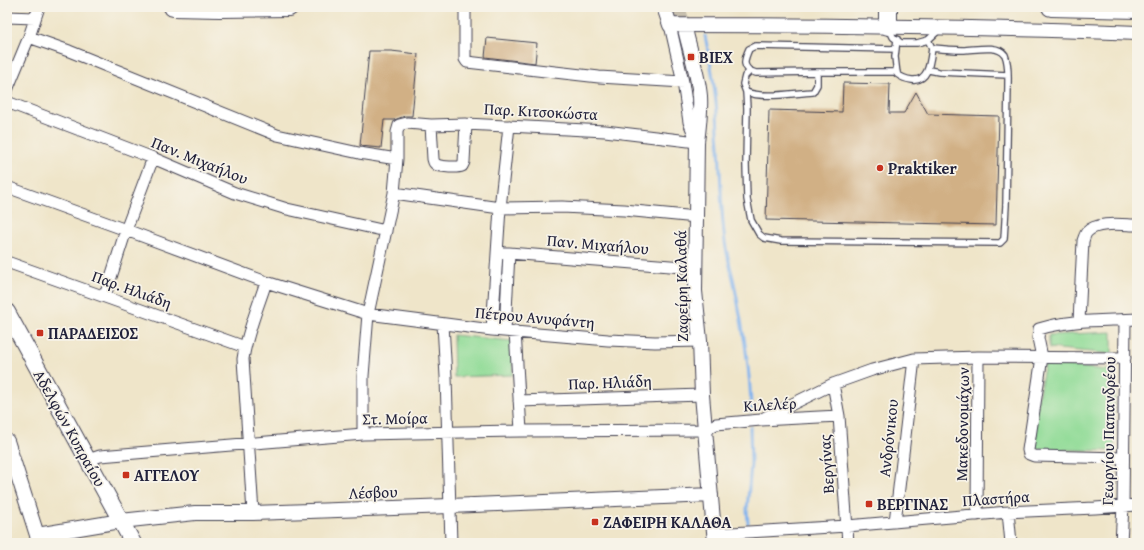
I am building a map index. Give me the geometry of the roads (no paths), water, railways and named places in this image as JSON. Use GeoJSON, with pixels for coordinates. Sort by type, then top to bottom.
{"type":"FeatureCollection","features":[{"type":"Feature","properties":{"kind":"highway"},"geometry":{"type":"LineString","coordinates":[[173,7],[289,7]]}},
{"type":"Feature","properties":{"kind":"highway"},"geometry":{"type":"LineString","coordinates":[[888,7],[892,33]]}},
{"type":"Feature","properties":{"kind":"highway"},"geometry":{"type":"LineString","coordinates":[[1051,7],[1137,8]]}},
{"type":"Feature","properties":{"kind":"main road","name":"Αδελφών Κυπραίου"},"geometry":{"type":"LineString","coordinates":[[7,312],[133,543]]}},
{"type":"Feature","properties":{"kind":"street"},"geometry":{"type":"LineString","coordinates":[[7,90],[29,37],[39,7]]}},
{"type":"Feature","properties":{"kind":"street"},"geometry":{"type":"LineString","coordinates":[[465,7],[464,58],[467,62],[600,77],[683,82]]}},
{"type":"Feature","properties":{"kind":"street"},"geometry":{"type":"LineString","coordinates":[[664,7],[670,25],[683,82],[689,122],[697,142]]}},
{"type":"Feature","properties":{"kind":"street"},"geometry":{"type":"LineString","coordinates":[[7,17],[35,18]]}},
{"type":"Feature","properties":{"kind":"street"},"geometry":{"type":"LineString","coordinates":[[670,25],[892,33],[942,27],[1137,32]]}},
{"type":"Feature","properties":{"kind":"street","name":"Ζαφείρη Καλαθά"},"geometry":{"type":"LineString","coordinates":[[685,30],[697,76],[700,96],[697,142],[695,291],[714,538]]}},
{"type":"Feature","properties":{"kind":"street"},"geometry":{"type":"LineString","coordinates":[[29,37],[69,51],[277,135],[359,153],[398,159],[394,193],[368,314],[363,376],[363,434]]}},
{"type":"Feature","properties":{"kind":"street","name":"Παν. Μιχαήλου"},"geometry":{"type":"LineString","coordinates":[[7,102],[154,158],[235,193],[287,208],[386,231]]}},
{"type":"Feature","properties":{"kind":"street","name":"Παρ. Κιτσοκώστα"},"geometry":{"type":"LineString","coordinates":[[398,159],[397,132],[399,125],[407,123],[431,125],[466,124],[605,131],[697,142]]}},
{"type":"Feature","properties":{"kind":"street"},"geometry":{"type":"LineString","coordinates":[[431,125],[434,163],[438,166],[459,168],[464,162],[466,124]]}},
{"type":"Feature","properties":{"kind":"street"},"geometry":{"type":"LineString","coordinates":[[492,330],[500,208],[509,126]]}},
{"type":"Feature","properties":{"kind":"street"},"geometry":{"type":"LineString","coordinates":[[104,296],[126,230],[154,158]]}},
{"type":"Feature","properties":{"kind":"street","name":"Πέτρου Ανυφάντη"},"geometry":{"type":"LineString","coordinates":[[7,187],[266,282],[368,314],[492,330],[608,340],[655,342],[700,341]]}},
{"type":"Feature","properties":{"kind":"street"},"geometry":{"type":"LineString","coordinates":[[394,193],[500,208],[624,210],[697,217]]}},
{"type":"Feature","properties":{"kind":"street"},"geometry":{"type":"LineString","coordinates":[[1079,322],[1083,241],[1087,232],[1095,226],[1101,225],[1137,225]]}},
{"type":"Feature","properties":{"kind":"street","name":"Παν. Μιχαήλου"},"geometry":{"type":"LineString","coordinates":[[497,253],[695,268]]}},
{"type":"Feature","properties":{"kind":"street"},"geometry":{"type":"LineString","coordinates":[[509,253],[510,331],[520,401],[521,431]]}},
{"type":"Feature","properties":{"kind":"street","name":"Παρ. Ηλιάδη"},"geometry":{"type":"LineString","coordinates":[[7,262],[245,347]]}},
{"type":"Feature","properties":{"kind":"street"},"geometry":{"type":"LineString","coordinates":[[253,513],[243,358],[245,347],[266,282]]}},
{"type":"Feature","properties":{"kind":"street"},"geometry":{"type":"LineString","coordinates":[[1123,458],[1034,456],[1029,454],[1028,450],[1042,357],[1038,338],[1040,330],[1049,326],[1079,322],[1137,319]]}},
{"type":"Feature","properties":{"kind":"street","name":"Γεωργίου Παπανδρέου"},"geometry":{"type":"LineString","coordinates":[[1121,543],[1123,506],[1125,320]]}},
{"type":"Feature","properties":{"kind":"street"},"geometry":{"type":"LineString","coordinates":[[443,324],[451,543]]}},
{"type":"Feature","properties":{"kind":"street"},"geometry":{"type":"LineString","coordinates":[[761,420],[833,384],[872,370],[914,359],[978,357],[1125,358]]}},
{"type":"Feature","properties":{"kind":"street","name":"Μακεδονομάχων"},"geometry":{"type":"LineString","coordinates":[[977,515],[978,357]]}},
{"type":"Feature","properties":{"kind":"street","name":"Ανδρόνικου"},"geometry":{"type":"LineString","coordinates":[[895,522],[914,359]]}},
{"type":"Feature","properties":{"kind":"street","name":"Βεργίνας"},"geometry":{"type":"LineString","coordinates":[[833,384],[839,416],[848,543]]}},
{"type":"Feature","properties":{"kind":"street","name":"Παρ. Ηλιάδη"},"geometry":{"type":"LineString","coordinates":[[520,401],[702,395]]}},
{"type":"Feature","properties":{"kind":"street","name":"Κιλελέρ"},"geometry":{"type":"LineString","coordinates":[[705,430],[716,424],[839,416]]}},
{"type":"Feature","properties":{"kind":"street","name":"Στ. Μοίρα"},"geometry":{"type":"LineString","coordinates":[[88,460],[100,456],[363,434],[705,430]]}},
{"type":"Feature","properties":{"kind":"street"},"geometry":{"type":"LineString","coordinates":[[7,441],[38,539]]}},
{"type":"Feature","properties":{"kind":"street","name":"Λέσβου"},"geometry":{"type":"LineString","coordinates":[[38,539],[121,521],[195,513],[253,513],[711,495]]}},
{"type":"Feature","properties":{"kind":"street","name":"Πλαστήρα"},"geometry":{"type":"LineString","coordinates":[[714,538],[1008,512],[1137,505]]}},
{"type":"Feature","properties":{"kind":"street"},"geometry":{"type":"LineString","coordinates":[[1008,512],[1011,543]]}},
{"type":"Feature","properties":{"kind":"lane"},"geometry":{"type":"LineString","coordinates":[[892,33],[901,43],[917,43],[928,40],[942,27]]}},
{"type":"Feature","properties":{"kind":"lane"},"geometry":{"type":"LineString","coordinates":[[892,33],[896,49],[897,74],[903,79],[916,80],[923,77],[929,70],[932,48],[928,40]]}},
{"type":"Feature","properties":{"kind":"lane"},"geometry":{"type":"LineString","coordinates":[[896,49],[755,46],[749,49],[744,60],[746,67],[750,72],[756,73],[897,72]]}},
{"type":"Feature","properties":{"kind":"lane"},"geometry":{"type":"LineString","coordinates":[[750,72],[744,76],[747,108],[747,199],[751,220],[758,234],[764,238],[781,240],[1000,244],[1004,239],[1006,205],[1008,67],[1004,55],[998,50],[989,48],[963,50],[932,48]]}},
{"type":"Feature","properties":{"kind":"lane"},"geometry":{"type":"LineString","coordinates":[[929,70],[939,72],[1008,75]]}},
{"type":"Feature","properties":{"kind":"lane"},"geometry":{"type":"LineString","coordinates":[[746,92],[753,95],[762,96],[813,92],[817,86],[817,72]]}},
{"type":"Feature","properties":{"kind":"waterway"},"geometry":{"type":"LineString","coordinates":[[705,36],[717,108],[722,215],[725,242],[746,348],[751,396],[751,412]]}},
{"type":"Feature","properties":{"kind":"waterway"},"geometry":{"type":"LineString","coordinates":[[748,523],[747,510],[751,464],[750,427]]}},
{"type":"Feature","properties":{"kind":"waterway"},"geometry":{"type":"LineString","coordinates":[[749,538],[750,543]]}},
{"type":"Feature","properties":{"kind":"tunnel"},"geometry":{"type":"LineString","coordinates":[[678,7],[685,29]]}},
{"type":"Feature","properties":{"kind":"place","name":"ΒΙΕΧ"},"geometry":{"type":"Point","coordinates":[691,57]}},
{"type":"Feature","properties":{"kind":"place","name":"Praktiker"},"geometry":{"type":"Point","coordinates":[880,168]}},
{"type":"Feature","properties":{"kind":"place","name":"ΠΑΡΑΔΕΙΣΟΣ"},"geometry":{"type":"Point","coordinates":[40,333]}},
{"type":"Feature","properties":{"kind":"place","name":"ΑΓΓΕΛΟΥ"},"geometry":{"type":"Point","coordinates":[126,475]}},
{"type":"Feature","properties":{"kind":"place","name":"ΒΕΡΓΙΝΑΣ"},"geometry":{"type":"Point","coordinates":[869,504]}},
{"type":"Feature","properties":{"kind":"place","name":"ΖΑΦΕΙΡΗ ΚΑΛΑΘΑ"},"geometry":{"type":"Point","coordinates":[595,522]}}]}
